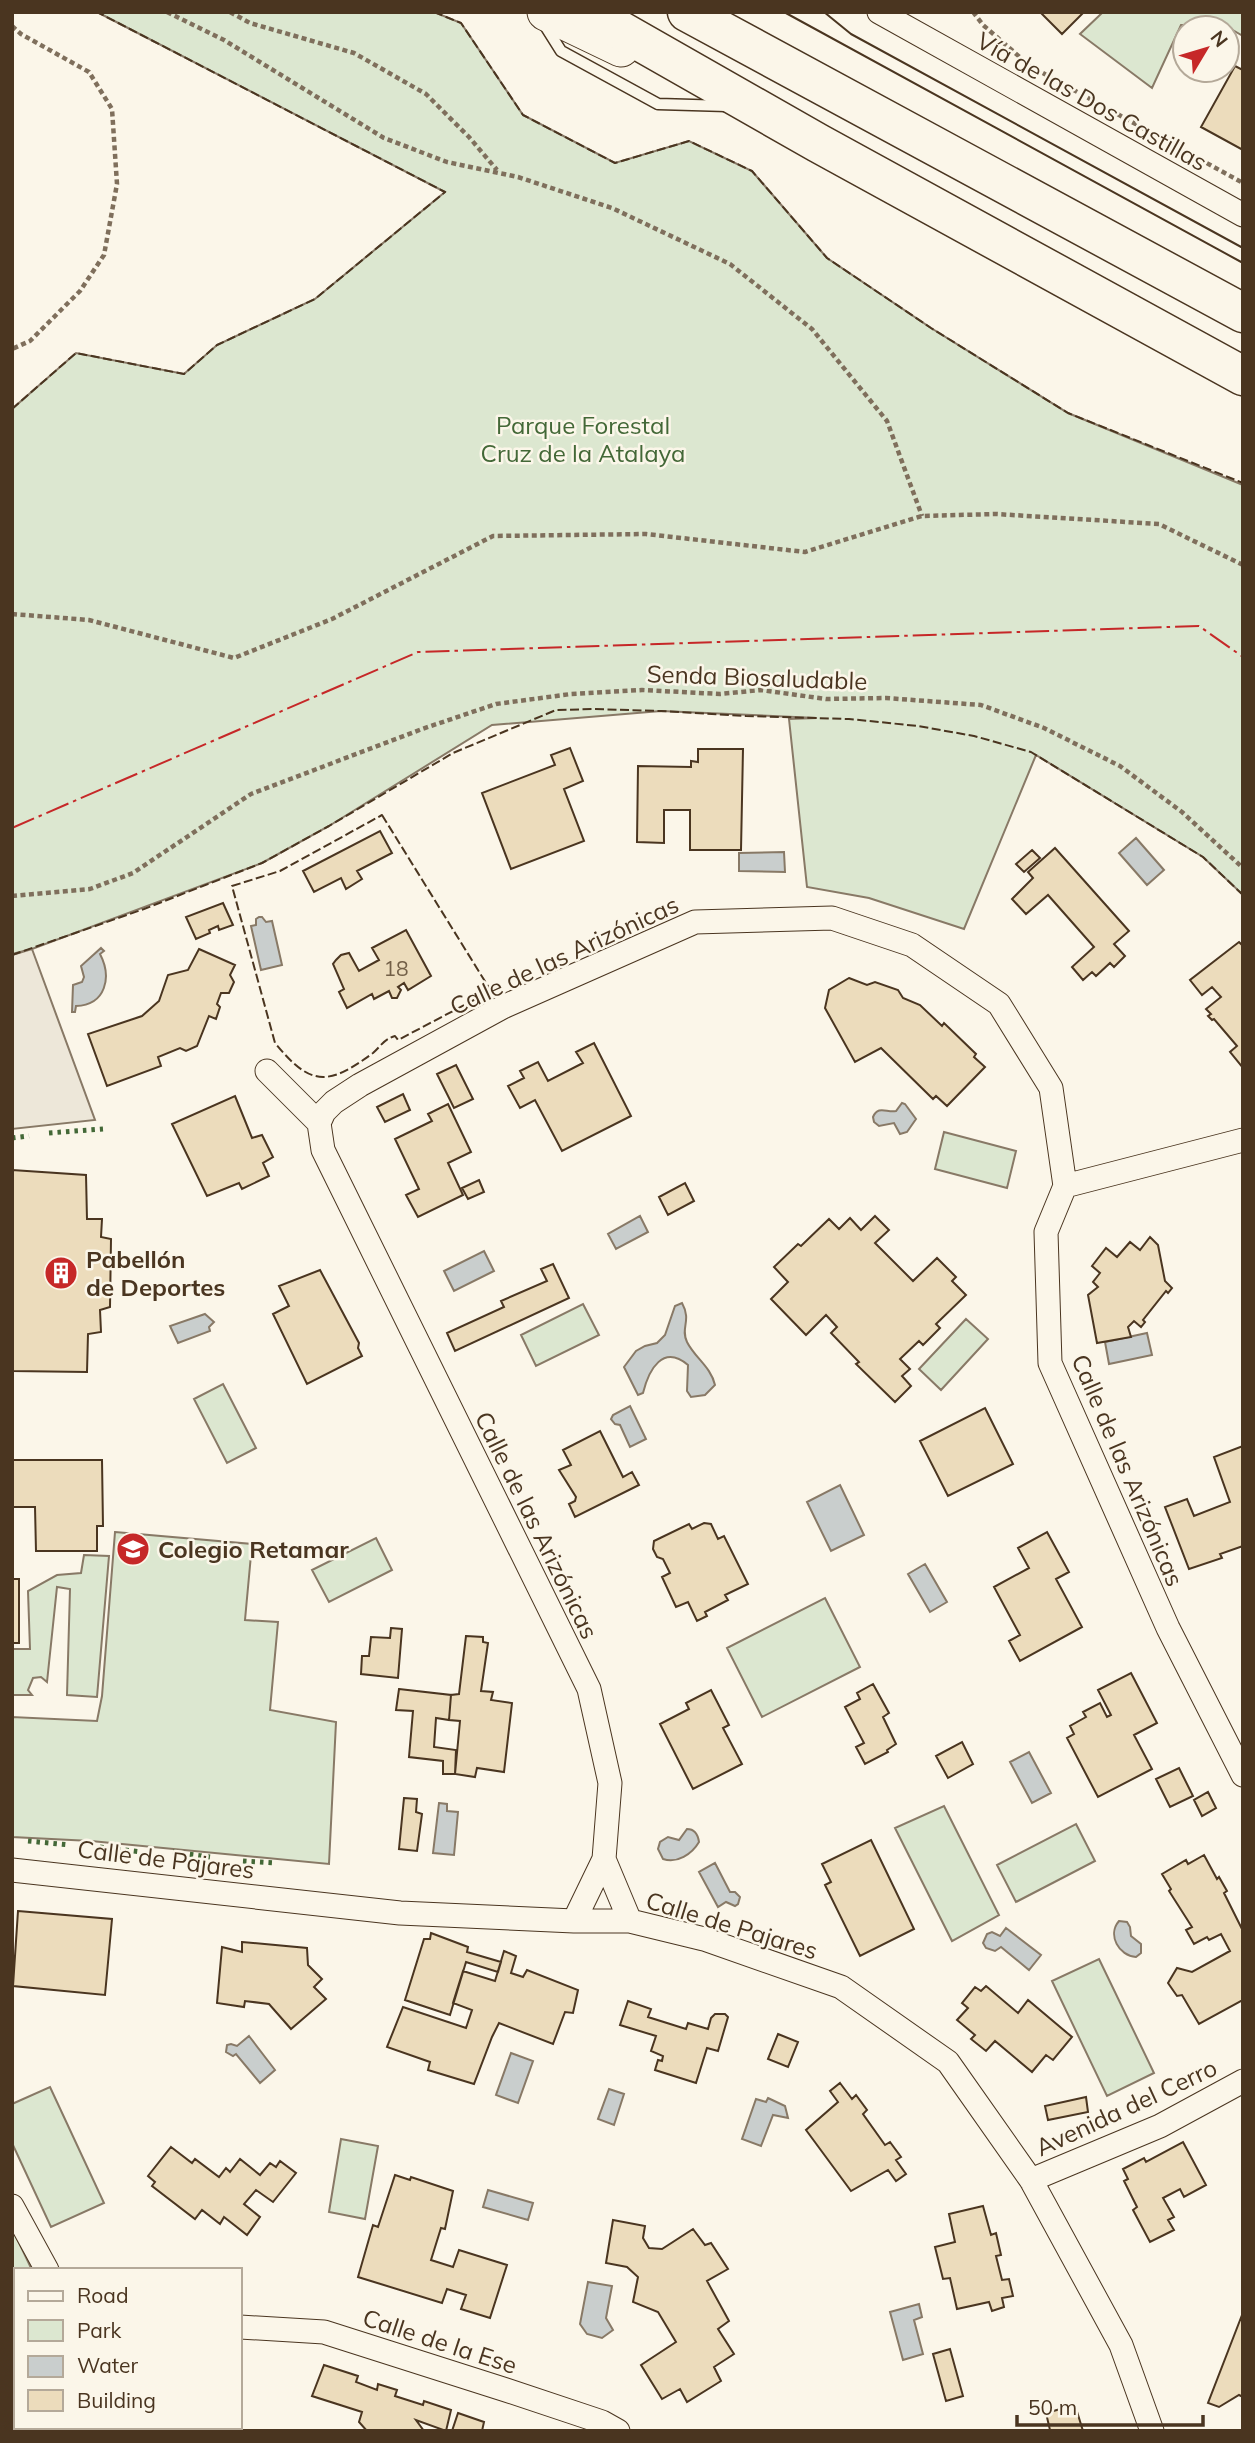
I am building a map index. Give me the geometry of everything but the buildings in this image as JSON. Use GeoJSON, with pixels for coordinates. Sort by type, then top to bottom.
{"type":"FeatureCollection","features":[{"type":"Feature","properties":{"kind":"highway"},"geometry":{"type":"LineString","coordinates":[[546,12],[818,143]]}},
{"type":"Feature","properties":{"kind":"highway"},"geometry":{"type":"LineString","coordinates":[[588,12],[818,143],[1243,376]]}},
{"type":"Feature","properties":{"kind":"highway"},"geometry":{"type":"LineString","coordinates":[[687,12],[1243,313]]}},
{"type":"Feature","properties":{"kind":"highway"},"geometry":{"type":"LineString","coordinates":[[708,12],[882,116]]}},
{"type":"Feature","properties":{"kind":"street","name":"Vía de las Dos Castillas"},"geometry":{"type":"LineString","coordinates":[[879,12],[912,20],[1243,215]]}},
{"type":"Feature","properties":{"kind":"street","name":"Calle de las Arizónicas"},"geometry":{"type":"LineString","coordinates":[[575,1921],[604,1859],[610,1783],[589,1689],[323,1150],[319,1123],[324,1112],[334,1102],[360,1085],[503,1007],[695,922],[832,918],[912,945],[999,1004],[1051,1088],[1065,1186],[1046,1231],[1050,1363],[1168,1628],[1243,1775]]}},
{"type":"Feature","properties":{"kind":"street"},"geometry":{"type":"LineString","coordinates":[[267,1071],[319,1123]]}},
{"type":"Feature","properties":{"kind":"street"},"geometry":{"type":"LineString","coordinates":[[1065,1186],[1243,1140]]}},
{"type":"Feature","properties":{"kind":"street"},"geometry":{"type":"LineString","coordinates":[[604,1859],[630,1921]]}},
{"type":"Feature","properties":{"kind":"street","name":"Calle de Pajares"},"geometry":{"type":"LineString","coordinates":[[12,1870],[400,1913],[630,1921],[705,1939],[841,1987],[948,2062],[1031,2180],[1121,2345],[1152,2431]]}},
{"type":"Feature","properties":{"kind":"street","name":"Avenida del Cerro"},"geometry":{"type":"LineString","coordinates":[[1031,2180],[1160,2126],[1243,2081]]}},
{"type":"Feature","properties":{"kind":"street"},"geometry":{"type":"LineString","coordinates":[[12,2206],[42,2268]]}},
{"type":"Feature","properties":{"kind":"street","name":"Calle de la Ese"},"geometry":{"type":"LineString","coordinates":[[242,2327],[324,2332],[602,2422],[618,2431]]}},
{"type":"Feature","properties":{"kind":"lane"},"geometry":{"type":"LineString","coordinates":[[538,12],[561,51],[658,104],[743,107]]}},
{"type":"Feature","properties":{"kind":"path"},"geometry":{"type":"LineString","coordinates":[[167,12],[224,40],[384,138],[447,162],[498,172],[612,208],[730,264],[812,329],[887,421],[922,516]]}},
{"type":"Feature","properties":{"kind":"path"},"geometry":{"type":"LineString","coordinates":[[230,12],[250,23],[354,53],[426,94],[470,137],[498,172]]}},
{"type":"Feature","properties":{"kind":"path"},"geometry":{"type":"LineString","coordinates":[[973,12],[983,25],[1030,66],[1243,183]]}},
{"type":"Feature","properties":{"kind":"path"},"geometry":{"type":"LineString","coordinates":[[12,26],[21,34],[89,72],[112,109],[117,184],[104,255],[71,299],[30,341],[12,349]]}},
{"type":"Feature","properties":{"kind":"path"},"geometry":{"type":"LineString","coordinates":[[12,614],[89,620],[234,657],[332,619],[494,536],[646,534],[805,552],[922,516],[996,514],[1159,524],[1243,565]]}},
{"type":"Feature","properties":{"kind":"path","name":"Senda Biosaludable"},"geometry":{"type":"LineString","coordinates":[[12,896],[90,889],[133,873],[251,794],[496,704],[571,694],[642,690],[720,694],[761,690],[826,699],[886,698],[981,705],[1044,728],[1120,766],[1182,812],[1243,868]]}},
{"type":"Feature","properties":{"kind":"green space","name":"Parque Forestal Cruz de la Atalaya"},"geometry":{"type":"Polygon","coordinates":[[[97,12],[434,12],[461,23],[523,115],[615,163],[689,141],[752,171],[827,258],[931,328],[1068,413],[1243,485],[1243,895],[1203,857],[1036,755],[964,929],[869,898],[807,887],[789,719],[817,718],[661,711],[492,725],[329,826],[262,863],[32,949],[12,954],[12,409],[76,353],[184,374],[217,345],[315,299],[445,192],[97,12]]]}},
{"type":"Feature","properties":{"kind":"green space"},"geometry":{"type":"Polygon","coordinates":[[[1103,12],[1243,12],[1243,36],[1241,14],[1171,14],[1171,47],[1152,88],[1080,34],[1103,12]]]}},
{"type":"Feature","properties":{"kind":"green space"},"geometry":{"type":"Polygon","coordinates":[[[944,1132],[1016,1151],[1007,1188],[935,1169],[944,1132]]]}},
{"type":"Feature","properties":{"kind":"green space"},"geometry":{"type":"Polygon","coordinates":[[[583,1304],[599,1335],[536,1366],[521,1335],[583,1304]]]}},
{"type":"Feature","properties":{"kind":"green space"},"geometry":{"type":"Polygon","coordinates":[[[966,1319],[988,1339],[941,1390],[919,1369],[966,1319]]]}},
{"type":"Feature","properties":{"kind":"green space"},"geometry":{"type":"Polygon","coordinates":[[[223,1384],[256,1448],[227,1463],[194,1399],[223,1384]]]}},
{"type":"Feature","properties":{"kind":"green space"},"geometry":{"type":"Polygon","coordinates":[[[115,1532],[252,1544],[245,1620],[278,1622],[270,1710],[336,1722],[329,1864],[91,1841],[12,1837],[12,1717],[97,1721],[102,1696],[115,1532]]]}},
{"type":"Feature","properties":{"kind":"green space"},"geometry":{"type":"Polygon","coordinates":[[[376,1538],[392,1570],[329,1602],[312,1570],[376,1538]]]}},
{"type":"Feature","properties":{"kind":"green space"},"geometry":{"type":"Polygon","coordinates":[[[84,1555],[109,1556],[97,1697],[67,1695],[70,1589],[57,1587],[47,1682],[41,1677],[33,1678],[28,1690],[32,1695],[12,1695],[12,1649],[30,1649],[28,1591],[57,1575],[81,1573],[84,1555]]]}},
{"type":"Feature","properties":{"kind":"green space"},"geometry":{"type":"Polygon","coordinates":[[[825,1598],[860,1667],[762,1717],[727,1648],[825,1598]]]}},
{"type":"Feature","properties":{"kind":"green space"},"geometry":{"type":"Polygon","coordinates":[[[944,1806],[999,1915],[952,1941],[895,1828],[944,1806]]]}},
{"type":"Feature","properties":{"kind":"green space"},"geometry":{"type":"Polygon","coordinates":[[[1076,1824],[1095,1861],[1016,1902],[997,1865],[1076,1824]]]}},
{"type":"Feature","properties":{"kind":"green space"},"geometry":{"type":"Polygon","coordinates":[[[1099,1959],[1154,2073],[1107,2096],[1052,1981],[1099,1959]]]}},
{"type":"Feature","properties":{"kind":"green space"},"geometry":{"type":"Polygon","coordinates":[[[50,2087],[104,2203],[51,2227],[12,2143],[12,2104],[50,2087]]]}},
{"type":"Feature","properties":{"kind":"green space"},"geometry":{"type":"Polygon","coordinates":[[[341,2139],[378,2146],[365,2219],[329,2212],[341,2139]]]}},
{"type":"Feature","properties":{"kind":"green space"},"geometry":{"type":"Polygon","coordinates":[[[12,2228],[31,2268],[14,2268],[14,2388],[12,2228]]]}},
{"type":"Feature","properties":{"kind":"green space"},"geometry":{"type":"Polygon","coordinates":[[[47,2429],[160,2431],[48,2431],[47,2429]]]}},
{"type":"Feature","properties":{"kind":"shaded area"},"geometry":{"type":"Polygon","coordinates":[[[32,949],[95,1120],[12,1129],[12,955],[32,949]]]}},
{"type":"Feature","properties":{"kind":"water"},"geometry":{"type":"Polygon","coordinates":[[[1136,838],[1164,870],[1147,885],[1119,853],[1136,838]]]}},
{"type":"Feature","properties":{"kind":"water"},"geometry":{"type":"Polygon","coordinates":[[[784,852],[785,872],[739,871],[739,853],[784,852]]]}},
{"type":"Feature","properties":{"kind":"water"},"geometry":{"type":"Polygon","coordinates":[[[259,917],[266,922],[272,921],[282,965],[261,970],[251,926],[256,925],[256,919],[259,917]]]}},
{"type":"Feature","properties":{"kind":"water"},"geometry":{"type":"Polygon","coordinates":[[[101,948],[104,951],[100,954],[106,972],[104,988],[94,1001],[76,1006],[75,1012],[72,1012],[73,985],[82,982],[84,977],[81,966],[101,948]]]}},
{"type":"Feature","properties":{"kind":"water"},"geometry":{"type":"Polygon","coordinates":[[[902,1103],[916,1119],[907,1132],[900,1134],[894,1123],[879,1126],[874,1122],[873,1117],[877,1111],[896,1111],[902,1103]]]}},
{"type":"Feature","properties":{"kind":"water"},"geometry":{"type":"Polygon","coordinates":[[[640,1216],[648,1232],[616,1249],[608,1234],[640,1216]]]}},
{"type":"Feature","properties":{"kind":"water"},"geometry":{"type":"Polygon","coordinates":[[[484,1251],[494,1271],[454,1291],[444,1271],[484,1251]]]}},
{"type":"Feature","properties":{"kind":"water"},"geometry":{"type":"Polygon","coordinates":[[[682,1303],[686,1315],[687,1342],[710,1373],[715,1385],[705,1395],[691,1397],[687,1391],[688,1365],[671,1357],[658,1362],[643,1393],[638,1395],[624,1367],[636,1351],[657,1343],[665,1335],[675,1306],[682,1303]]]}},
{"type":"Feature","properties":{"kind":"water"},"geometry":{"type":"Polygon","coordinates":[[[205,1314],[214,1322],[209,1327],[210,1331],[178,1343],[170,1326],[205,1314]]]}},
{"type":"Feature","properties":{"kind":"water"},"geometry":{"type":"Polygon","coordinates":[[[1147,1333],[1152,1355],[1109,1364],[1105,1342],[1147,1333]]]}},
{"type":"Feature","properties":{"kind":"water"},"geometry":{"type":"Polygon","coordinates":[[[630,1406],[646,1439],[630,1447],[620,1425],[611,1419],[613,1415],[630,1406]]]}},
{"type":"Feature","properties":{"kind":"water"},"geometry":{"type":"Polygon","coordinates":[[[840,1485],[864,1535],[831,1551],[807,1502],[840,1485]]]}},
{"type":"Feature","properties":{"kind":"water"},"geometry":{"type":"Polygon","coordinates":[[[925,1564],[947,1602],[930,1612],[908,1574],[925,1564]]]}},
{"type":"Feature","properties":{"kind":"water"},"geometry":{"type":"Polygon","coordinates":[[[1029,1752],[1051,1793],[1032,1803],[1010,1762],[1029,1752]]]}},
{"type":"Feature","properties":{"kind":"water"},"geometry":{"type":"Polygon","coordinates":[[[439,1803],[447,1804],[447,1811],[458,1812],[454,1855],[433,1853],[439,1803]]]}},
{"type":"Feature","properties":{"kind":"water"},"geometry":{"type":"Polygon","coordinates":[[[687,1829],[697,1835],[699,1842],[696,1846],[679,1859],[663,1859],[658,1849],[660,1842],[668,1837],[679,1840],[687,1829]]]}},
{"type":"Feature","properties":{"kind":"water"},"geometry":{"type":"Polygon","coordinates":[[[715,1863],[730,1892],[735,1892],[740,1897],[735,1906],[726,1902],[718,1907],[699,1872],[715,1863]]]}},
{"type":"Feature","properties":{"kind":"water"},"geometry":{"type":"Polygon","coordinates":[[[1119,1921],[1127,1922],[1131,1936],[1141,1944],[1141,1953],[1136,1957],[1124,1953],[1117,1944],[1114,1932],[1119,1921]]]}},
{"type":"Feature","properties":{"kind":"water"},"geometry":{"type":"Polygon","coordinates":[[[1006,1928],[1041,1955],[1029,1970],[1001,1947],[995,1951],[986,1948],[983,1943],[987,1934],[992,1932],[1000,1936],[1006,1928]]]}},
{"type":"Feature","properties":{"kind":"water"},"geometry":{"type":"Polygon","coordinates":[[[249,2036],[275,2070],[260,2083],[236,2054],[233,2056],[226,2052],[227,2045],[237,2046],[249,2036]]]}},
{"type":"Feature","properties":{"kind":"water"},"geometry":{"type":"Polygon","coordinates":[[[511,2053],[533,2061],[518,2103],[496,2095],[511,2053]]]}},
{"type":"Feature","properties":{"kind":"water"},"geometry":{"type":"Polygon","coordinates":[[[609,2089],[624,2094],[614,2125],[598,2119],[609,2089]]]}},
{"type":"Feature","properties":{"kind":"water"},"geometry":{"type":"Polygon","coordinates":[[[768,2098],[785,2106],[788,2118],[773,2115],[761,2146],[742,2139],[756,2099],[766,2102],[768,2098]]]}},
{"type":"Feature","properties":{"kind":"water"},"geometry":{"type":"Polygon","coordinates":[[[488,2190],[533,2203],[528,2220],[483,2207],[488,2190]]]}},
{"type":"Feature","properties":{"kind":"water"},"geometry":{"type":"Polygon","coordinates":[[[588,2282],[612,2286],[606,2318],[613,2330],[602,2338],[587,2334],[580,2324],[588,2282]]]}},
{"type":"Feature","properties":{"kind":"water"},"geometry":{"type":"Polygon","coordinates":[[[919,2304],[922,2317],[914,2320],[923,2354],[903,2360],[890,2312],[919,2304]]]}},
{"type":"Feature","properties":{"kind":"tram line"},"geometry":{"type":"LineString","coordinates":[[784,12],[1243,263]]}},
{"type":"Feature","properties":{"kind":"tram line"},"geometry":{"type":"LineString","coordinates":[[824,12],[851,34],[1243,248]]}},
{"type":"Feature","properties":{"kind":"hedge"},"geometry":{"type":"LineString","coordinates":[[49,1133],[103,1129]]}},
{"type":"Feature","properties":{"kind":"hedge"},"geometry":{"type":"LineString","coordinates":[[12,1138],[29,1136]]}},
{"type":"Feature","properties":{"kind":"hedge"},"geometry":{"type":"LineString","coordinates":[[28,1841],[70,1845]]}},
{"type":"Feature","properties":{"kind":"hedge"},"geometry":{"type":"LineString","coordinates":[[100,1847],[142,1852]]}},
{"type":"Feature","properties":{"kind":"hedge"},"geometry":{"type":"LineString","coordinates":[[173,1852],[210,1857]]}},
{"type":"Feature","properties":{"kind":"hedge"},"geometry":{"type":"LineString","coordinates":[[243,1861],[275,1863]]}},
{"type":"Feature","properties":{"kind":"fence"},"geometry":{"type":"LineString","coordinates":[[12,409],[76,353],[184,374],[217,345],[315,299],[445,192],[97,12]]}},
{"type":"Feature","properties":{"kind":"fence"},"geometry":{"type":"LineString","coordinates":[[434,12],[461,23],[523,115],[615,163],[689,141],[752,171],[827,258],[931,328],[1068,413],[1243,483]]}},
{"type":"Feature","properties":{"kind":"fence"},"geometry":{"type":"LineString","coordinates":[[12,955],[144,909],[262,863],[453,753],[556,710],[661,711],[849,719],[918,726],[974,736],[1031,752],[1203,857],[1243,895]]}},
{"type":"Feature","properties":{"kind":"fence"},"geometry":{"type":"LineString","coordinates":[[382,815],[491,991],[398,1040],[395,1036],[388,1039],[373,1053],[344,1072],[321,1077],[299,1068],[275,1043],[232,886],[280,871],[382,815]]}},
{"type":"Feature","properties":{"kind":"power"},"geometry":{"type":"LineString","coordinates":[[12,828],[418,652],[1199,626],[1243,657]]}},
{"type":"Feature","properties":{"kind":"place","name":"Pabellón de Deportes"},"geometry":{"type":"Point","coordinates":[61,1273]}},
{"type":"Feature","properties":{"kind":"place","name":"Colegio Retamar"},"geometry":{"type":"Point","coordinates":[133,1549]}}]}
